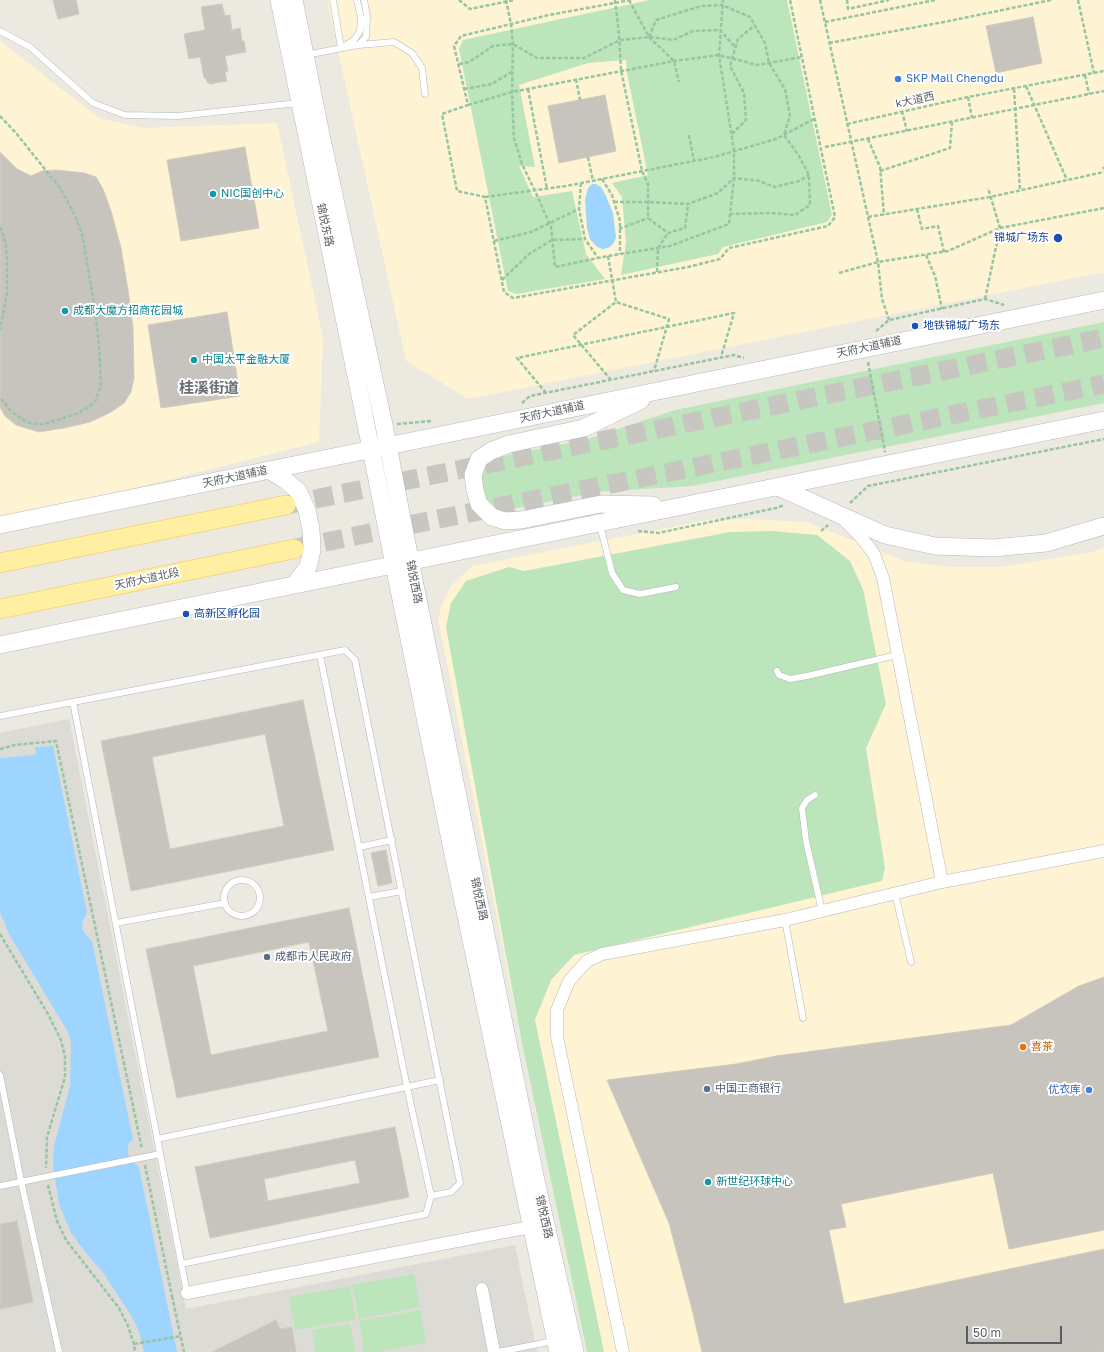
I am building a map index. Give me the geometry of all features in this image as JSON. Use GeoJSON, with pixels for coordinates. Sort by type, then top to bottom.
{"type":"FeatureCollection","features":[{"type":"Feature","properties":{"kind":"main road"},"geometry":{"type":"LineString","coordinates":[[0,563],[286,505]]}},
{"type":"Feature","properties":{"kind":"main road","name":"天府大道北段"},"geometry":{"type":"LineString","coordinates":[[0,609],[294,549]]}},
{"type":"Feature","properties":{"kind":"street","name":"锦悦东路"},"geometry":{"type":"LineString","coordinates":[[279,0],[300,103],[380,447]]}},
{"type":"Feature","properties":{"kind":"street","name":"锦悦东路"},"geometry":{"type":"LineString","coordinates":[[294,0],[384,425],[380,447]]}},
{"type":"Feature","properties":{"kind":"street","name":"天府大道辅道"},"geometry":{"type":"LineString","coordinates":[[0,525],[1104,300]]}},
{"type":"Feature","properties":{"kind":"street"},"geometry":{"type":"LineString","coordinates":[[663,390],[584,428],[509,444],[491,451],[479,459],[473,475],[475,490],[479,504],[492,517],[505,521],[521,520],[601,504],[686,505]]}},
{"type":"Feature","properties":{"kind":"street"},"geometry":{"type":"LineString","coordinates":[[0,645],[1104,420]]}},
{"type":"Feature","properties":{"kind":"street","name":"锦悦西路"},"geometry":{"type":"LineString","coordinates":[[380,447],[410,562],[536,1181],[575,1352]]}},
{"type":"Feature","properties":{"kind":"street","name":"锦悦西路"},"geometry":{"type":"LineString","coordinates":[[380,447],[394,565],[530,1227],[557,1346]]}},
{"type":"Feature","properties":{"kind":"street"},"geometry":{"type":"LineString","coordinates":[[269,470],[285,480],[298,491],[307,510],[311,530],[312,550],[308,567],[294,585]]}},
{"type":"Feature","properties":{"kind":"street"},"geometry":{"type":"LineString","coordinates":[[778,487],[885,535],[935,546],[993,548],[1046,543],[1104,526]]}},
{"type":"Feature","properties":{"kind":"street"},"geometry":{"type":"LineString","coordinates":[[839,515],[861,537],[874,554],[883,578],[942,882]]}},
{"type":"Feature","properties":{"kind":"street"},"geometry":{"type":"LineString","coordinates":[[623,1352],[557,1037],[557,1010],[569,981],[587,961],[602,954],[785,920],[942,882],[1104,851]]}},
{"type":"Feature","properties":{"kind":"street"},"geometry":{"type":"LineString","coordinates":[[187,1293],[530,1227]]}},
{"type":"Feature","properties":{"kind":"street"},"geometry":{"type":"LineString","coordinates":[[482,1289],[494,1352]]}},
{"type":"Feature","properties":{"kind":"lane"},"geometry":{"type":"LineString","coordinates":[[333,0],[342,48]]}},
{"type":"Feature","properties":{"kind":"lane"},"geometry":{"type":"LineString","coordinates":[[342,48],[354,40],[360,31],[361,18],[357,0]]}},
{"type":"Feature","properties":{"kind":"lane"},"geometry":{"type":"LineString","coordinates":[[358,45],[366,37],[367,16],[364,0]]}},
{"type":"Feature","properties":{"kind":"lane"},"geometry":{"type":"LineString","coordinates":[[0,32],[30,47],[93,103],[125,116],[178,116],[300,103]]}},
{"type":"Feature","properties":{"kind":"lane"},"geometry":{"type":"LineString","coordinates":[[305,56],[358,45],[394,42],[412,53],[422,68],[425,94]]}},
{"type":"Feature","properties":{"kind":"lane"},"geometry":{"type":"LineString","coordinates":[[599,523],[612,573],[623,590],[640,594],[676,587]]}},
{"type":"Feature","properties":{"kind":"lane"},"geometry":{"type":"LineString","coordinates":[[0,716],[345,650],[356,660],[460,1183],[451,1192],[431,1196]]}},
{"type":"Feature","properties":{"kind":"lane"},"geometry":{"type":"LineString","coordinates":[[182,1264],[426,1214],[431,1196],[407,1087],[320,655]]}},
{"type":"Feature","properties":{"kind":"lane"},"geometry":{"type":"LineString","coordinates":[[777,671],[780,675],[790,679],[897,655]]}},
{"type":"Feature","properties":{"kind":"lane"},"geometry":{"type":"LineString","coordinates":[[73,702],[187,1293]]}},
{"type":"Feature","properties":{"kind":"lane"},"geometry":{"type":"LineString","coordinates":[[815,795],[807,800],[802,808],[806,841],[822,911]]}},
{"type":"Feature","properties":{"kind":"lane"},"geometry":{"type":"LineString","coordinates":[[359,847],[392,840]]}},
{"type":"Feature","properties":{"kind":"lane"},"geometry":{"type":"LineString","coordinates":[[239,880],[250,882],[255,885],[260,895],[258,908],[249,916],[237,916],[231,913],[225,903],[225,891],[233,882],[239,880]]}},
{"type":"Feature","properties":{"kind":"lane"},"geometry":{"type":"LineString","coordinates":[[369,897],[402,891]]}},
{"type":"Feature","properties":{"kind":"lane"},"geometry":{"type":"LineString","coordinates":[[895,893],[911,962]]}},
{"type":"Feature","properties":{"kind":"lane"},"geometry":{"type":"LineString","coordinates":[[116,923],[225,903]]}},
{"type":"Feature","properties":{"kind":"lane"},"geometry":{"type":"LineString","coordinates":[[785,920],[803,1018]]}},
{"type":"Feature","properties":{"kind":"lane"},"geometry":{"type":"LineString","coordinates":[[0,1075],[58,1352]]}},
{"type":"Feature","properties":{"kind":"lane"},"geometry":{"type":"LineString","coordinates":[[157,1140],[440,1080]]}},
{"type":"Feature","properties":{"kind":"lane"},"geometry":{"type":"LineString","coordinates":[[0,1186],[160,1154]]}},
{"type":"Feature","properties":{"kind":"lane"},"geometry":{"type":"LineString","coordinates":[[498,1352],[557,1346]]}},
{"type":"Feature","properties":{"kind":"path"},"geometry":{"type":"LineString","coordinates":[[459,0],[470,9],[514,0]]}},
{"type":"Feature","properties":{"kind":"path"},"geometry":{"type":"LineString","coordinates":[[468,105],[454,46],[461,36],[616,1],[630,0],[649,37],[674,61],[679,82]]}},
{"type":"Feature","properties":{"kind":"path"},"geometry":{"type":"LineString","coordinates":[[506,1],[511,24],[513,44],[512,92],[514,138],[522,164],[549,223],[555,267],[608,256],[670,246],[729,224],[734,178],[734,151],[718,55],[723,0]]}},
{"type":"Feature","properties":{"kind":"path"},"geometry":{"type":"LineString","coordinates":[[484,197],[504,292],[513,298],[612,281],[720,259],[729,248],[828,226],[835,217],[790,0]]}},
{"type":"Feature","properties":{"kind":"path"},"geometry":{"type":"LineString","coordinates":[[820,0],[878,262],[882,299],[889,320]]}},
{"type":"Feature","properties":{"kind":"path"},"geometry":{"type":"LineString","coordinates":[[847,0],[848,9],[889,0]]}},
{"type":"Feature","properties":{"kind":"path"},"geometry":{"type":"LineString","coordinates":[[825,22],[935,0]]}},
{"type":"Feature","properties":{"kind":"path"},"geometry":{"type":"LineString","coordinates":[[829,43],[944,22],[1051,0]]}},
{"type":"Feature","properties":{"kind":"path"},"geometry":{"type":"LineString","coordinates":[[1078,0],[1094,73]]}},
{"type":"Feature","properties":{"kind":"path"},"geometry":{"type":"LineString","coordinates":[[616,1],[621,70],[642,171],[648,184],[648,218]]}},
{"type":"Feature","properties":{"kind":"path"},"geometry":{"type":"LineString","coordinates":[[649,37],[656,20],[701,6],[722,5],[750,17],[765,43],[769,63],[785,89],[790,115],[784,135]]}},
{"type":"Feature","properties":{"kind":"path"},"geometry":{"type":"LineString","coordinates":[[731,135],[746,120],[744,93],[730,66],[738,39],[755,25]]}},
{"type":"Feature","properties":{"kind":"path"},"geometry":{"type":"LineString","coordinates":[[459,64],[469,62],[493,46],[513,44],[537,58],[584,58],[620,40],[649,37],[673,40],[693,31],[720,30]]}},
{"type":"Feature","properties":{"kind":"path"},"geometry":{"type":"LineString","coordinates":[[720,30],[735,47]]}},
{"type":"Feature","properties":{"kind":"path"},"geometry":{"type":"LineString","coordinates":[[802,57],[757,65],[718,55],[674,61],[512,92],[442,114],[457,191],[484,197],[581,184],[694,161],[776,139],[814,119]]}},
{"type":"Feature","properties":{"kind":"path"},"geometry":{"type":"LineString","coordinates":[[464,90],[492,84],[513,71]]}},
{"type":"Feature","properties":{"kind":"path","name":"k大道西"},"geometry":{"type":"LineString","coordinates":[[847,124],[968,97],[1104,71]]}},
{"type":"Feature","properties":{"kind":"path"},"geometry":{"type":"LineString","coordinates":[[1085,75],[1089,94]]}},
{"type":"Feature","properties":{"kind":"path"},"geometry":{"type":"LineString","coordinates":[[576,79],[580,100]]}},
{"type":"Feature","properties":{"kind":"path"},"geometry":{"type":"LineString","coordinates":[[1026,86],[1067,180]]}},
{"type":"Feature","properties":{"kind":"path"},"geometry":{"type":"LineString","coordinates":[[528,89],[547,189]]}},
{"type":"Feature","properties":{"kind":"path"},"geometry":{"type":"LineString","coordinates":[[1014,89],[1020,190]]}},
{"type":"Feature","properties":{"kind":"path"},"geometry":{"type":"LineString","coordinates":[[825,147],[1104,92]]}},
{"type":"Feature","properties":{"kind":"path"},"geometry":{"type":"LineString","coordinates":[[968,97],[972,118]]}},
{"type":"Feature","properties":{"kind":"path"},"geometry":{"type":"LineString","coordinates":[[902,111],[907,131]]}},
{"type":"Feature","properties":{"kind":"path"},"geometry":{"type":"LineString","coordinates":[[0,116],[16,133],[60,188],[74,213],[82,234],[95,308],[101,385],[96,400],[89,407],[76,414],[44,424],[32,424],[24,420],[11,411],[0,397]]}},
{"type":"Feature","properties":{"kind":"path"},"geometry":{"type":"LineString","coordinates":[[880,171],[950,148],[952,122]]}},
{"type":"Feature","properties":{"kind":"path"},"geometry":{"type":"LineString","coordinates":[[689,135],[694,161]]}},
{"type":"Feature","properties":{"kind":"path"},"geometry":{"type":"LineString","coordinates":[[730,214],[771,213],[796,215],[810,205],[809,174],[799,156],[784,135]]}},
{"type":"Feature","properties":{"kind":"path"},"geometry":{"type":"LineString","coordinates":[[868,139],[880,167],[884,215]]}},
{"type":"Feature","properties":{"kind":"path"},"geometry":{"type":"LineString","coordinates":[[588,157],[593,181]]}},
{"type":"Feature","properties":{"kind":"path"},"geometry":{"type":"LineString","coordinates":[[868,217],[990,197],[1067,180],[1104,169]]}},
{"type":"Feature","properties":{"kind":"path"},"geometry":{"type":"LineString","coordinates":[[614,202],[688,204],[718,193],[734,178],[760,181],[774,187],[799,181],[809,174]]}},
{"type":"Feature","properties":{"kind":"path"},"geometry":{"type":"LineString","coordinates":[[602,179],[612,195],[620,221],[620,254]]}},
{"type":"Feature","properties":{"kind":"path"},"geometry":{"type":"LineString","coordinates":[[581,184],[579,209],[586,239],[598,258]]}},
{"type":"Feature","properties":{"kind":"path"},"geometry":{"type":"LineString","coordinates":[[985,299],[1000,228],[988,188]]}},
{"type":"Feature","properties":{"kind":"path"},"geometry":{"type":"LineString","coordinates":[[657,272],[658,248],[668,233],[685,228],[688,204]]}},
{"type":"Feature","properties":{"kind":"path"},"geometry":{"type":"LineString","coordinates":[[839,273],[878,262],[948,251],[1000,228],[1104,208]]}},
{"type":"Feature","properties":{"kind":"path"},"geometry":{"type":"LineString","coordinates":[[494,241],[531,232],[579,209]]}},
{"type":"Feature","properties":{"kind":"path"},"geometry":{"type":"LineString","coordinates":[[917,209],[922,229],[938,226],[944,252]]}},
{"type":"Feature","properties":{"kind":"path"},"geometry":{"type":"LineString","coordinates":[[620,229],[648,218]]}},
{"type":"Feature","properties":{"kind":"path"},"geometry":{"type":"LineString","coordinates":[[648,218],[668,233]]}},
{"type":"Feature","properties":{"kind":"path"},"geometry":{"type":"LineString","coordinates":[[0,227],[5,241],[7,258],[7,294],[0,330]]}},
{"type":"Feature","properties":{"kind":"path"},"geometry":{"type":"LineString","coordinates":[[502,280],[530,254],[552,240],[586,239]]}},
{"type":"Feature","properties":{"kind":"path"},"geometry":{"type":"LineString","coordinates":[[926,255],[935,276],[942,309]]}},
{"type":"Feature","properties":{"kind":"path"},"geometry":{"type":"LineString","coordinates":[[608,256],[616,302]]}},
{"type":"Feature","properties":{"kind":"path"},"geometry":{"type":"LineString","coordinates":[[874,333],[889,320],[985,299],[1006,306]]}},
{"type":"Feature","properties":{"kind":"path"},"geometry":{"type":"LineString","coordinates":[[616,302],[669,319],[654,371]]}},
{"type":"Feature","properties":{"kind":"path"},"geometry":{"type":"LineString","coordinates":[[611,380],[573,335],[616,302]]}},
{"type":"Feature","properties":{"kind":"path"},"geometry":{"type":"LineString","coordinates":[[546,393],[517,358],[734,313],[721,357]]}},
{"type":"Feature","properties":{"kind":"path"},"geometry":{"type":"LineString","coordinates":[[865,348],[891,481]]}},
{"type":"Feature","properties":{"kind":"path"},"geometry":{"type":"LineString","coordinates":[[520,406],[530,396],[721,357],[734,355],[745,359]]}},
{"type":"Feature","properties":{"kind":"path"},"geometry":{"type":"LineString","coordinates":[[384,425],[434,420]]}},
{"type":"Feature","properties":{"kind":"path"},"geometry":{"type":"LineString","coordinates":[[857,497],[868,486],[1104,439]]}},
{"type":"Feature","properties":{"kind":"path"},"geometry":{"type":"LineString","coordinates":[[0,749],[56,741],[179,1337],[184,1352]]}},
{"type":"Feature","properties":{"kind":"path"},"geometry":{"type":"LineString","coordinates":[[0,934],[48,1014],[61,1040],[65,1057],[65,1076],[47,1137],[45,1159],[49,1176],[51,1201],[57,1221],[66,1240],[118,1308],[128,1326],[135,1352]]}},
{"type":"Feature","properties":{"kind":"path"},"geometry":{"type":"LineString","coordinates":[[134,1344],[179,1337]]}},
{"type":"Feature","properties":{"kind":"shaded area"},"geometry":{"type":"Polygon","coordinates":[[[327,0],[1104,0],[1104,272],[468,399],[406,361],[327,0]]]}},
{"type":"Feature","properties":{"kind":"shaded area"},"geometry":{"type":"Polygon","coordinates":[[[0,41],[99,118],[143,128],[277,123],[323,337],[319,442],[38,511],[0,518],[0,41]]]}},
{"type":"Feature","properties":{"kind":"shaded area"},"geometry":{"type":"Polygon","coordinates":[[[713,519],[751,519],[807,522],[905,561],[949,567],[1002,567],[1092,552],[1104,547],[1104,1352],[587,1352],[522,1043],[438,619],[450,587],[472,566],[713,519]]]}},
{"type":"Feature","properties":{"kind":"shaded area"},"geometry":{"type":"Polygon","coordinates":[[[69,719],[186,1309],[515,1245],[537,1352],[0,1352],[0,733],[69,719]]]}},
{"type":"Feature","properties":{"kind":"green space"},"geometry":{"type":"Polygon","coordinates":[[[650,0],[787,0],[832,215],[827,222],[723,247],[718,254],[621,275],[626,243],[622,197],[612,183],[648,175],[627,73],[626,60],[588,63],[519,85],[535,167],[519,166],[533,197],[572,191],[586,254],[605,279],[517,294],[508,291],[459,49],[463,40],[650,0]]]}},
{"type":"Feature","properties":{"kind":"green space"},"geometry":{"type":"Polygon","coordinates":[[[1104,322],[1104,403],[692,486],[597,492],[507,510],[495,510],[484,503],[479,471],[489,459],[588,439],[675,410],[1104,322]]]}},
{"type":"Feature","properties":{"kind":"green space"},"geometry":{"type":"Polygon","coordinates":[[[772,531],[817,535],[850,561],[863,589],[886,704],[866,748],[885,868],[882,881],[574,955],[551,980],[535,1020],[604,1352],[587,1352],[522,1043],[446,627],[451,603],[466,581],[509,567],[524,571],[730,532],[772,531]]]}},
{"type":"Feature","properties":{"kind":"green space"},"geometry":{"type":"Polygon","coordinates":[[[414,1274],[420,1307],[359,1319],[352,1285],[414,1274]]]}},
{"type":"Feature","properties":{"kind":"green space"},"geometry":{"type":"Polygon","coordinates":[[[350,1286],[356,1319],[295,1330],[289,1297],[350,1286]]]}},
{"type":"Feature","properties":{"kind":"green space"},"geometry":{"type":"Polygon","coordinates":[[[420,1310],[426,1343],[377,1352],[364,1352],[359,1321],[420,1310]]]}},
{"type":"Feature","properties":{"kind":"green space"},"geometry":{"type":"Polygon","coordinates":[[[350,1324],[355,1352],[316,1352],[312,1330],[350,1324]]]}},
{"type":"Feature","properties":{"kind":"water"},"geometry":{"type":"Polygon","coordinates":[[[592,184],[596,184],[601,187],[613,213],[616,238],[613,244],[608,248],[602,249],[596,246],[590,239],[587,228],[585,200],[588,188],[592,184]]]}},
{"type":"Feature","properties":{"kind":"water"},"geometry":{"type":"Polygon","coordinates":[[[53,746],[87,913],[83,920],[82,928],[92,941],[133,1139],[128,1145],[128,1154],[132,1162],[139,1167],[177,1352],[144,1352],[139,1331],[132,1317],[102,1271],[71,1233],[59,1204],[53,1164],[54,1146],[70,1086],[71,1043],[68,1032],[9,934],[0,912],[0,758],[36,755],[35,747],[53,746]]]}},
{"type":"Feature","properties":{"kind":"building"},"geometry":{"type":"Polygon","coordinates":[[[53,0],[76,0],[79,14],[58,19],[53,0]]]}},
{"type":"Feature","properties":{"kind":"building"},"geometry":{"type":"Polygon","coordinates":[[[222,4],[225,16],[230,15],[232,30],[240,28],[242,41],[244,41],[246,52],[225,56],[228,71],[225,72],[227,81],[209,84],[206,78],[204,78],[200,57],[189,59],[184,34],[205,30],[201,7],[222,4]]]}},
{"type":"Feature","properties":{"kind":"building"},"geometry":{"type":"Polygon","coordinates":[[[1033,17],[1042,63],[996,73],[986,26],[1033,17]]]}},
{"type":"Feature","properties":{"kind":"building"},"geometry":{"type":"Polygon","coordinates":[[[605,95],[616,151],[559,163],[548,106],[605,95]]]}},
{"type":"Feature","properties":{"kind":"building","name":"NIC国创中心"},"geometry":{"type":"Polygon","coordinates":[[[245,147],[259,228],[181,241],[167,160],[245,147]]]}},
{"type":"Feature","properties":{"kind":"building","name":"成都大魔方招商花园城"},"geometry":{"type":"Polygon","coordinates":[[[0,152],[17,169],[31,176],[42,171],[56,170],[84,173],[96,177],[103,189],[111,211],[121,248],[128,290],[133,327],[134,378],[131,392],[124,403],[111,412],[90,422],[39,432],[16,425],[5,416],[0,407],[0,152]]]}},
{"type":"Feature","properties":{"kind":"building","name":"中国太平金融大厦"},"geometry":{"type":"Polygon","coordinates":[[[227,312],[240,396],[161,408],[148,325],[227,312]]]}},
{"type":"Feature","properties":{"kind":"building"},"geometry":{"type":"Polygon","coordinates":[[[303,700],[334,850],[131,891],[101,741],[303,700]],[[265,734],[152,757],[170,849],[284,826],[265,734]]]}},
{"type":"Feature","properties":{"kind":"building"},"geometry":{"type":"Polygon","coordinates":[[[386,850],[392,883],[378,886],[371,853],[386,850]]]}},
{"type":"Feature","properties":{"kind":"building"},"geometry":{"type":"Polygon","coordinates":[[[349,908],[379,1057],[177,1098],[146,949],[349,908]],[[309,942],[193,966],[211,1055],[328,1031],[309,942]]]}},
{"type":"Feature","properties":{"kind":"building"},"geometry":{"type":"Polygon","coordinates":[[[1104,977],[1104,1230],[1009,1249],[993,1173],[841,1204],[846,1227],[829,1230],[844,1304],[1104,1249],[1104,1352],[702,1352],[669,1223],[607,1080],[736,1064],[776,1056],[1011,1025],[1079,986],[1104,977]]]}},
{"type":"Feature","properties":{"kind":"building"},"geometry":{"type":"Polygon","coordinates":[[[395,1127],[409,1197],[210,1238],[195,1167],[395,1127]],[[355,1160],[264,1179],[268,1201],[360,1183],[355,1160]]]}},
{"type":"Feature","properties":{"kind":"building"},"geometry":{"type":"Polygon","coordinates":[[[17,1221],[33,1302],[0,1309],[0,1224],[17,1221]]]}},
{"type":"Feature","properties":{"kind":"building"},"geometry":{"type":"Polygon","coordinates":[[[276,1320],[280,1329],[292,1327],[296,1352],[212,1352],[276,1320]]]}},
{"type":"Feature","properties":{"kind":"tunnel"},"geometry":{"type":"LineString","coordinates":[[286,505],[1104,338]]}},
{"type":"Feature","properties":{"kind":"tunnel"},"geometry":{"type":"LineString","coordinates":[[296,548],[1104,384]]}},
{"type":"Feature","properties":{"kind":"place","name":"SKP Mall Chengdu"},"geometry":{"type":"Point","coordinates":[898,79]}},
{"type":"Feature","properties":{"kind":"place","name":"NIC国创中心"},"geometry":{"type":"Point","coordinates":[213,194]}},
{"type":"Feature","properties":{"kind":"place","name":"锦城广场东"},"geometry":{"type":"Point","coordinates":[1058,238]}},
{"type":"Feature","properties":{"kind":"place","name":"成都大魔方招商花园城"},"geometry":{"type":"Point","coordinates":[65,311]}},
{"type":"Feature","properties":{"kind":"place","name":"地铁锦城广场东"},"geometry":{"type":"Point","coordinates":[915,326]}},
{"type":"Feature","properties":{"kind":"place","name":"中国太平金融大厦"},"geometry":{"type":"Point","coordinates":[194,360]}},
{"type":"Feature","properties":{"kind":"place","name":"高新区孵化园"},"geometry":{"type":"Point","coordinates":[186,614]}},
{"type":"Feature","properties":{"kind":"place","name":"成都市人民政府"},"geometry":{"type":"Point","coordinates":[267,957]}},
{"type":"Feature","properties":{"kind":"place","name":"喜茶"},"geometry":{"type":"Point","coordinates":[1023,1047]}},
{"type":"Feature","properties":{"kind":"place","name":"中国工商银行"},"geometry":{"type":"Point","coordinates":[707,1089]}},
{"type":"Feature","properties":{"kind":"place","name":"优衣库"},"geometry":{"type":"Point","coordinates":[1089,1090]}},
{"type":"Feature","properties":{"kind":"place","name":"新世纪环球中心"},"geometry":{"type":"Point","coordinates":[708,1182]}},
{"type":"Feature","properties":{"kind":"district","name":"桂溪街道"},"geometry":{"type":"Point","coordinates":[209,388]}}]}
